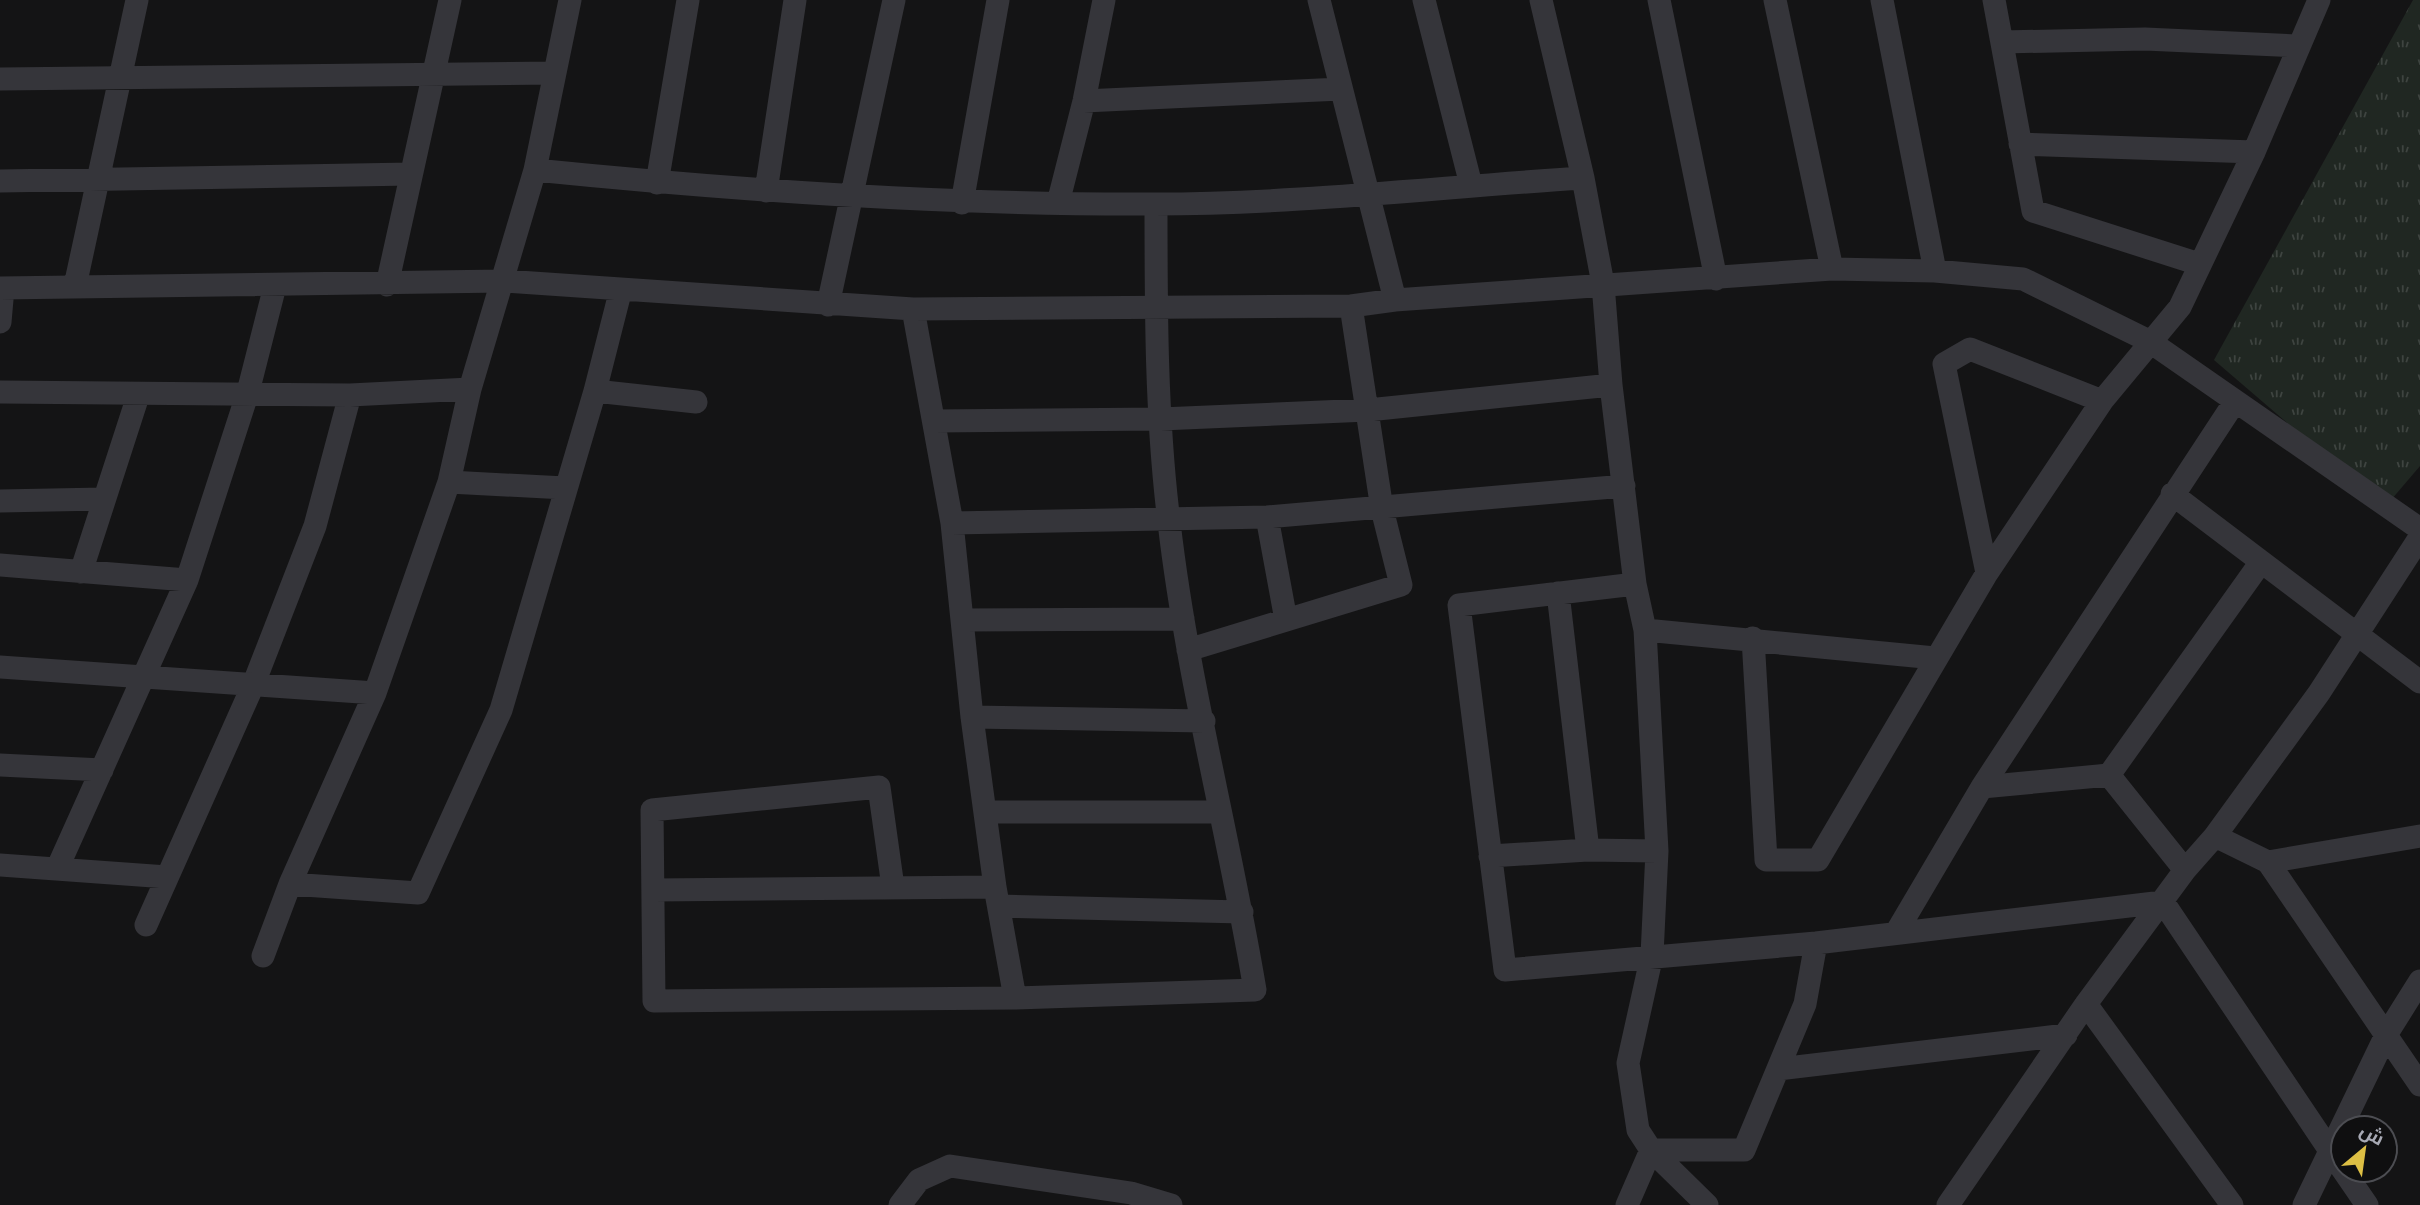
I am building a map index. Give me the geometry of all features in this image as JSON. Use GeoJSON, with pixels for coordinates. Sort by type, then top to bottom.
{"type":"FeatureCollection","features":[{"type":"Feature","properties":{"kind":"street"},"geometry":{"type":"LineString","coordinates":[[75,286],[137,0]]}},
{"type":"Feature","properties":{"kind":"street"},"geometry":{"type":"LineString","coordinates":[[387,285],[450,0]]}},
{"type":"Feature","properties":{"kind":"street"},"geometry":{"type":"LineString","coordinates":[[263,956],[290,884],[375,693],[449,482],[470,389],[535,170],[570,0]]}},
{"type":"Feature","properties":{"kind":"street"},"geometry":{"type":"LineString","coordinates":[[657,183],[688,0]]}},
{"type":"Feature","properties":{"kind":"street"},"geometry":{"type":"LineString","coordinates":[[766,191],[795,0]]}},
{"type":"Feature","properties":{"kind":"street"},"geometry":{"type":"LineString","coordinates":[[828,304],[894,0]]}},
{"type":"Feature","properties":{"kind":"street"},"geometry":{"type":"LineString","coordinates":[[962,203],[998,0]]}},
{"type":"Feature","properties":{"kind":"street"},"geometry":{"type":"LineString","coordinates":[[1058,202],[1084,102],[1104,0]]}},
{"type":"Feature","properties":{"kind":"street"},"geometry":{"type":"LineString","coordinates":[[1319,0],[1395,300]]}},
{"type":"Feature","properties":{"kind":"street"},"geometry":{"type":"LineString","coordinates":[[1424,0],[1471,185]]}},
{"type":"Feature","properties":{"kind":"street"},"geometry":{"type":"LineString","coordinates":[[1541,0],[1583,178],[1603,284],[1611,385],[1635,584],[1645,630],[1657,851],[1652,956],[1628,1063],[1638,1130],[1651,1150],[1707,1205]]}},
{"type":"Feature","properties":{"kind":"street"},"geometry":{"type":"LineString","coordinates":[[1659,0],[1716,279]]}},
{"type":"Feature","properties":{"kind":"street"},"geometry":{"type":"LineString","coordinates":[[1775,0],[1832,269]]}},
{"type":"Feature","properties":{"kind":"street"},"geometry":{"type":"LineString","coordinates":[[1882,0],[1935,271]]}},
{"type":"Feature","properties":{"kind":"street"},"geometry":{"type":"LineString","coordinates":[[1994,0],[2033,211],[2199,264]]}},
{"type":"Feature","properties":{"kind":"street"},"geometry":{"type":"LineString","coordinates":[[1753,638],[1766,860],[1818,860],[1987,573],[2102,401],[2149,341],[2180,307],[2254,152],[2319,0]]}},
{"type":"Feature","properties":{"kind":"street"},"geometry":{"type":"LineString","coordinates":[[2003,42],[2146,39],[2298,46]]}},
{"type":"Feature","properties":{"kind":"street"},"geometry":{"type":"LineString","coordinates":[[0,79],[555,74]]}},
{"type":"Feature","properties":{"kind":"street"},"geometry":{"type":"LineString","coordinates":[[1084,102],[1341,89]]}},
{"type":"Feature","properties":{"kind":"street"},"geometry":{"type":"LineString","coordinates":[[2020,144],[2254,152]]}},
{"type":"Feature","properties":{"kind":"street"},"geometry":{"type":"LineString","coordinates":[[535,170],[657,183],[853,198],[962,203],[1156,204],[1367,194],[1583,178]]}},
{"type":"Feature","properties":{"kind":"street"},"geometry":{"type":"LineString","coordinates":[[0,181],[411,174]]}},
{"type":"Feature","properties":{"kind":"street"},"geometry":{"type":"LineString","coordinates":[[893,887],[879,787],[652,810],[654,1001],[1014,998],[1255,990],[1242,912],[1188,650],[1168,520],[1156,308],[1156,204]]}},
{"type":"Feature","properties":{"kind":"street"},"geometry":{"type":"LineString","coordinates":[[0,322],[1,288],[75,286],[387,285],[503,281],[913,309],[1156,308],[1351,306],[1395,300],[1832,269],[1935,271],[2023,279],[2149,341],[2234,403],[2420,529]]}},
{"type":"Feature","properties":{"kind":"street"},"geometry":{"type":"LineString","coordinates":[[57,869],[187,580],[248,392],[275,286]]}},
{"type":"Feature","properties":{"kind":"street"},"geometry":{"type":"LineString","coordinates":[[290,884],[418,893],[501,710],[595,391],[621,289]]}},
{"type":"Feature","properties":{"kind":"street"},"geometry":{"type":"LineString","coordinates":[[1188,650],[1401,585],[1382,509],[1351,306]]}},
{"type":"Feature","properties":{"kind":"street"},"geometry":{"type":"LineString","coordinates":[[913,309],[952,523],[972,717],[1014,998]]}},
{"type":"Feature","properties":{"kind":"street"},"geometry":{"type":"LineString","coordinates":[[1987,573],[1944,364],[1970,349],[2102,401]]}},
{"type":"Feature","properties":{"kind":"street"},"geometry":{"type":"LineString","coordinates":[[934,421],[1161,419],[1368,410],[1611,385]]}},
{"type":"Feature","properties":{"kind":"street"},"geometry":{"type":"LineString","coordinates":[[0,392],[138,396],[248,392],[350,395],[470,389]]}},
{"type":"Feature","properties":{"kind":"street"},"geometry":{"type":"LineString","coordinates":[[595,391],[696,402]]}},
{"type":"Feature","properties":{"kind":"street"},"geometry":{"type":"LineString","coordinates":[[146,925],[254,682],[315,526],[350,395]]}},
{"type":"Feature","properties":{"kind":"street"},"geometry":{"type":"LineString","coordinates":[[81,572],[138,396]]}},
{"type":"Feature","properties":{"kind":"street"},"geometry":{"type":"LineString","coordinates":[[1898,931],[1982,787],[2234,403]]}},
{"type":"Feature","properties":{"kind":"street"},"geometry":{"type":"LineString","coordinates":[[449,482],[565,488]]}},
{"type":"Feature","properties":{"kind":"street"},"geometry":{"type":"LineString","coordinates":[[952,523],[1267,517],[1624,486]]}},
{"type":"Feature","properties":{"kind":"street"},"geometry":{"type":"LineString","coordinates":[[2172,494],[2356,635],[2417,678]]}},
{"type":"Feature","properties":{"kind":"street"},"geometry":{"type":"LineString","coordinates":[[0,501],[103,499]]}},
{"type":"Feature","properties":{"kind":"street"},"geometry":{"type":"LineString","coordinates":[[1267,517],[1286,620]]}},
{"type":"Feature","properties":{"kind":"street"},"geometry":{"type":"LineString","coordinates":[[1948,1205],[2086,1004],[2185,870],[2215,836],[2319,693],[2356,635],[2411,563],[2420,537]]}},
{"type":"Feature","properties":{"kind":"street"},"geometry":{"type":"LineString","coordinates":[[1982,787],[2109,775],[2261,562]]}},
{"type":"Feature","properties":{"kind":"street"},"geometry":{"type":"LineString","coordinates":[[0,565],[187,580]]}},
{"type":"Feature","properties":{"kind":"street"},"geometry":{"type":"LineString","coordinates":[[1635,584],[1460,605],[1505,970],[1816,943],[1898,931],[2163,902]]}},
{"type":"Feature","properties":{"kind":"street"},"geometry":{"type":"LineString","coordinates":[[1558,593],[1588,850]]}},
{"type":"Feature","properties":{"kind":"street"},"geometry":{"type":"LineString","coordinates":[[962,620],[1183,619]]}},
{"type":"Feature","properties":{"kind":"street"},"geometry":{"type":"LineString","coordinates":[[1645,630],[1753,638],[1935,658]]}},
{"type":"Feature","properties":{"kind":"street"},"geometry":{"type":"LineString","coordinates":[[0,667],[145,674],[375,693]]}},
{"type":"Feature","properties":{"kind":"street"},"geometry":{"type":"LineString","coordinates":[[972,717],[1204,721]]}},
{"type":"Feature","properties":{"kind":"street"},"geometry":{"type":"LineString","coordinates":[[0,765],[102,770]]}},
{"type":"Feature","properties":{"kind":"street"},"geometry":{"type":"LineString","coordinates":[[2109,775],[2185,870]]}},
{"type":"Feature","properties":{"kind":"street"},"geometry":{"type":"LineString","coordinates":[[986,812],[1220,812]]}},
{"type":"Feature","properties":{"kind":"street"},"geometry":{"type":"LineString","coordinates":[[2215,836],[2268,862],[2420,1085]]}},
{"type":"Feature","properties":{"kind":"street"},"geometry":{"type":"LineString","coordinates":[[2268,862],[2420,836]]}},
{"type":"Feature","properties":{"kind":"street"},"geometry":{"type":"LineString","coordinates":[[1490,856],[1588,850],[1657,851]]}},
{"type":"Feature","properties":{"kind":"street"},"geometry":{"type":"LineString","coordinates":[[0,866],[167,877]]}},
{"type":"Feature","properties":{"kind":"street"},"geometry":{"type":"LineString","coordinates":[[654,890],[893,887],[1242,912]]}},
{"type":"Feature","properties":{"kind":"street"},"geometry":{"type":"LineString","coordinates":[[2163,902],[2329,1149]]}},
{"type":"Feature","properties":{"kind":"street"},"geometry":{"type":"LineString","coordinates":[[1651,1150],[1744,1150],[1805,1004],[1816,943]]}},
{"type":"Feature","properties":{"kind":"street"},"geometry":{"type":"LineString","coordinates":[[2357,1114],[2386,1035],[2420,981]]}},
{"type":"Feature","properties":{"kind":"street"},"geometry":{"type":"LineString","coordinates":[[2086,1004],[2232,1205]]}},
{"type":"Feature","properties":{"kind":"street"},"geometry":{"type":"LineString","coordinates":[[1778,1069],[2066,1035]]}},
{"type":"Feature","properties":{"kind":"street"},"geometry":{"type":"LineString","coordinates":[[1627,1205],[1651,1150]]}},
{"type":"Feature","properties":{"kind":"street"},"geometry":{"type":"LineString","coordinates":[[900,1205],[919,1180],[950,1166],[1131,1193],[1171,1205]]}},
{"type":"Feature","properties":{"kind":"street"},"geometry":{"type":"LineString","coordinates":[[2304,1205],[2329,1176]]}},
{"type":"Feature","properties":{"kind":"street"},"geometry":{"type":"LineString","coordinates":[[2353,1184],[2368,1205]]}},
{"type":"Feature","properties":{"kind":"green space"},"geometry":{"type":"Polygon","coordinates":[[[2413,0],[2420,0],[2420,466],[2385,507],[2214,360],[2413,0]]]}}]}
